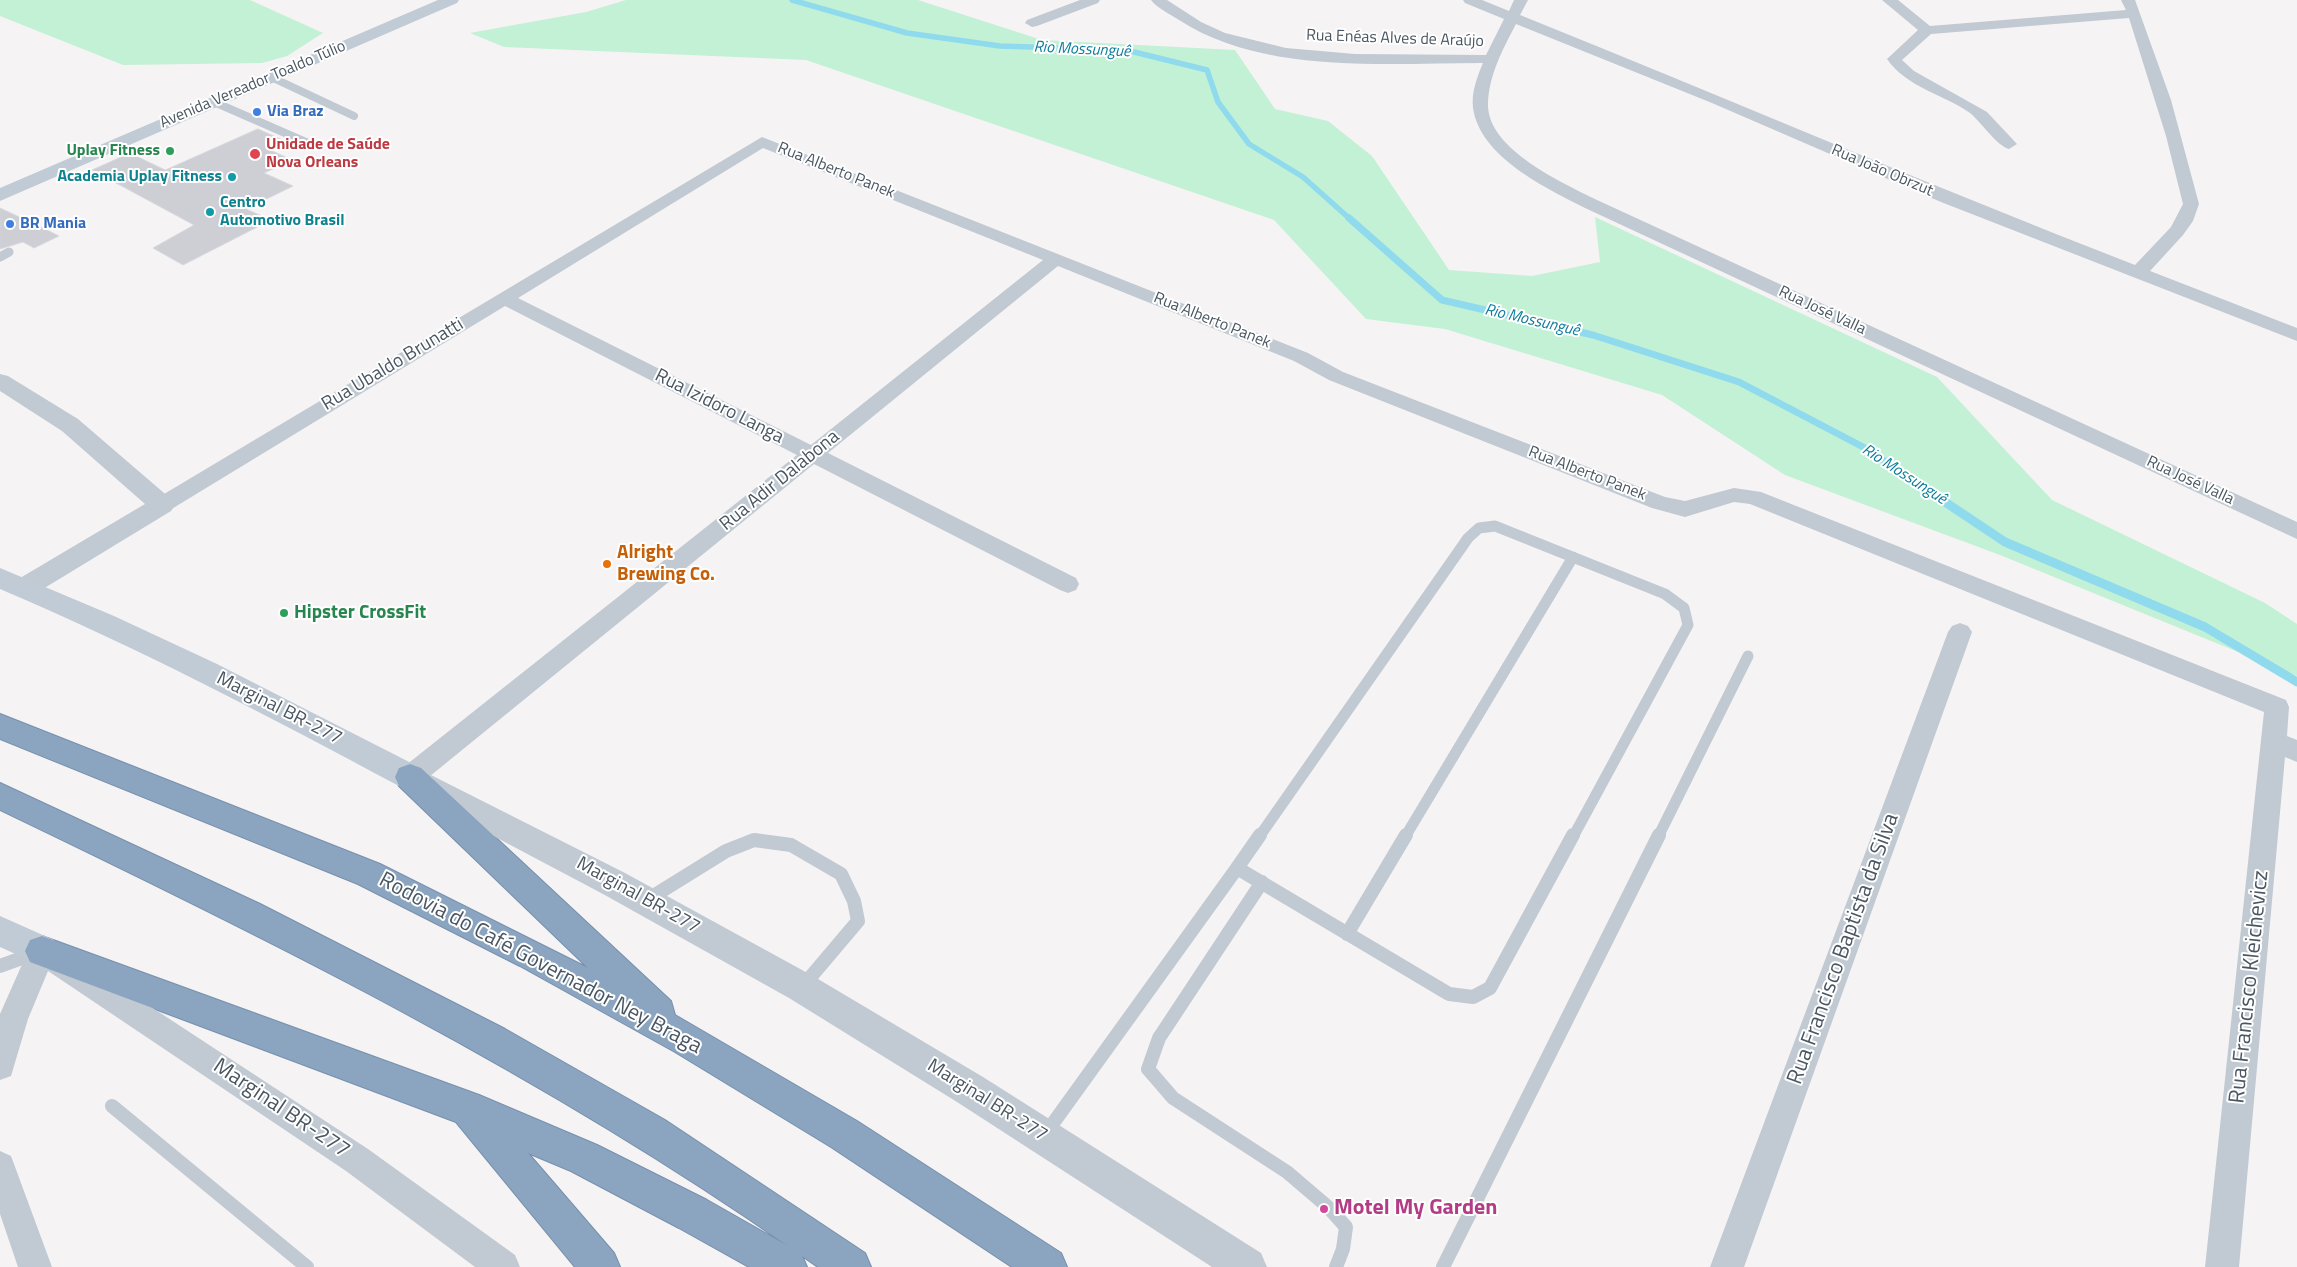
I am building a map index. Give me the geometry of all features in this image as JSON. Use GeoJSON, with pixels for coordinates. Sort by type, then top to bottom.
{"type":"FeatureCollection","features":[{"type":"Feature","properties":{"kind":"highway","name":"Rodovia do Café Governador Ney Braga"},"geometry":{"type":"LineString","coordinates":[[0,726],[369,874],[532,955],[687,1040],[844,1134],[1047,1267]]}},
{"type":"Feature","properties":{"kind":"highway"},"geometry":{"type":"LineString","coordinates":[[410,778],[687,1040]]}},
{"type":"Feature","properties":{"kind":"highway"},"geometry":{"type":"LineString","coordinates":[[0,796],[216,898],[474,1031],[652,1134],[851,1267]]}},
{"type":"Feature","properties":{"kind":"highway"},"geometry":{"type":"LineString","coordinates":[[42,951],[466,1108],[584,1158],[693,1214],[787,1267]]}},
{"type":"Feature","properties":{"kind":"highway"},"geometry":{"type":"LineString","coordinates":[[466,1108],[600,1267]]}},
{"type":"Feature","properties":{"kind":"main road","name":"Avenida Vereador Toaldo Túlio"},"geometry":{"type":"LineString","coordinates":[[0,195],[451,0]]}},
{"type":"Feature","properties":{"kind":"main road","name":"Marginal BR-277"},"geometry":{"type":"LineString","coordinates":[[12,583],[131,634],[410,778]]}},
{"type":"Feature","properties":{"kind":"main road","name":"Marginal BR-277"},"geometry":{"type":"LineString","coordinates":[[0,931],[42,951]]}},
{"type":"Feature","properties":{"kind":"street"},"geometry":{"type":"LineString","coordinates":[[1032,23],[1093,0]]}},
{"type":"Feature","properties":{"kind":"street","name":"Rua Enéas Alves de Araújo"},"geometry":{"type":"LineString","coordinates":[[1158,0],[1219,36],[1266,48],[1356,58],[1493,59]]}},
{"type":"Feature","properties":{"kind":"street","name":"Rua João Obrzut"},"geometry":{"type":"LineString","coordinates":[[1470,0],[1947,198],[2297,335]]}},
{"type":"Feature","properties":{"kind":"street","name":"Rua José Valla"},"geometry":{"type":"LineString","coordinates":[[1521,0],[1493,59],[1481,96],[1485,125],[1508,154],[1561,189],[2297,531]]}},
{"type":"Feature","properties":{"kind":"street"},"geometry":{"type":"LineString","coordinates":[[1888,0],[1927,30]]}},
{"type":"Feature","properties":{"kind":"street"},"geometry":{"type":"LineString","coordinates":[[2009,144],[1982,114],[1898,68],[1894,59],[1927,30],[2131,6],[2179,157],[2191,204],[2183,223],[2138,273]]}},
{"type":"Feature","properties":{"kind":"street","name":"Rua Alberto Panek"},"geometry":{"type":"LineString","coordinates":[[762,142],[1301,357],[1336,376],[1660,503],[1691,509],[1734,495],[1753,497],[2278,707]]}},
{"type":"Feature","properties":{"kind":"street","name":"Rua Ubaldo Brunatti"},"geometry":{"type":"LineString","coordinates":[[12,583],[162,505],[762,142]]}},
{"type":"Feature","properties":{"kind":"street","name":"Rua Adir Dalabona"},"geometry":{"type":"LineString","coordinates":[[410,778],[1056,259]]}},
{"type":"Feature","properties":{"kind":"street","name":"Rua Izidoro Langa"},"geometry":{"type":"LineString","coordinates":[[504,298],[1068,584]]}},
{"type":"Feature","properties":{"kind":"street"},"geometry":{"type":"LineString","coordinates":[[0,381],[70,425],[162,505]]}},
{"type":"Feature","properties":{"kind":"street","name":"Rua Francisco Baptista da Silva"},"geometry":{"type":"LineString","coordinates":[[1727,1267],[1960,632]]}},
{"type":"Feature","properties":{"kind":"street","name":"Rua Francisco Kleichevicz"},"geometry":{"type":"LineString","coordinates":[[2222,1267],[2285,746],[2278,707]]}},
{"type":"Feature","properties":{"kind":"street","name":"Marginal BR-277"},"geometry":{"type":"LineString","coordinates":[[410,778],[647,900],[802,987],[1044,1136],[1247,1267]]}},
{"type":"Feature","properties":{"kind":"street"},"geometry":{"type":"LineString","coordinates":[[0,1065],[13,1019],[42,951]]}},
{"type":"Feature","properties":{"kind":"street","name":"Marginal BR-277"},"geometry":{"type":"LineString","coordinates":[[42,951],[357,1160],[503,1267]]}},
{"type":"Feature","properties":{"kind":"street"},"geometry":{"type":"LineString","coordinates":[[0,1168],[35,1267]]}},
{"type":"Feature","properties":{"kind":"lane"},"geometry":{"type":"LineString","coordinates":[[271,77],[354,116]]}},
{"type":"Feature","properties":{"kind":"lane"},"geometry":{"type":"LineString","coordinates":[[214,102],[308,143]]}},
{"type":"Feature","properties":{"kind":"lane"},"geometry":{"type":"LineString","coordinates":[[0,257],[9,252]]}},
{"type":"Feature","properties":{"kind":"lane"},"geometry":{"type":"LineString","coordinates":[[1044,1136],[1237,868],[1468,538],[1479,528],[1495,526],[1665,594],[1684,608],[1688,625],[1490,988],[1473,997],[1449,994],[1237,868]]}},
{"type":"Feature","properties":{"kind":"lane"},"geometry":{"type":"LineString","coordinates":[[1347,934],[1573,557]]}},
{"type":"Feature","properties":{"kind":"lane"},"geometry":{"type":"LineString","coordinates":[[1443,1267],[1748,656]]}},
{"type":"Feature","properties":{"kind":"lane"},"geometry":{"type":"LineString","coordinates":[[647,900],[726,851],[754,840],[791,845],[840,874],[854,901],[858,921],[802,987]]}},
{"type":"Feature","properties":{"kind":"lane"},"geometry":{"type":"LineString","coordinates":[[1262,882],[1159,1038],[1148,1069],[1172,1097],[1312,1191],[1333,1210],[1346,1227],[1343,1249],[1336,1267]]}},
{"type":"Feature","properties":{"kind":"lane"},"geometry":{"type":"LineString","coordinates":[[0,966],[42,951]]}},
{"type":"Feature","properties":{"kind":"lane"},"geometry":{"type":"LineString","coordinates":[[112,1106],[307,1267]]}},
{"type":"Feature","properties":{"kind":"green space"},"geometry":{"type":"Polygon","coordinates":[[[0,0],[250,0],[323,33],[287,56],[262,63],[123,65],[0,16],[0,0]]]}},
{"type":"Feature","properties":{"kind":"green space"},"geometry":{"type":"Polygon","coordinates":[[[626,0],[918,0],[1042,40],[1235,50],[1275,109],[1328,121],[1372,156],[1449,270],[1532,276],[1600,262],[1595,217],[1937,377],[2052,500],[2265,603],[2297,624],[2297,676],[2000,555],[1785,475],[1662,395],[1445,329],[1366,319],[1274,220],[806,60],[504,47],[470,33],[586,12],[626,0]]]}},
{"type":"Feature","properties":{"kind":"building"},"geometry":{"type":"Polygon","coordinates":[[[258,129],[285,141],[268,149],[292,160],[264,173],[293,186],[246,209],[271,220],[183,265],[153,248],[194,225],[92,170],[130,153],[165,170],[258,129]]]}},
{"type":"Feature","properties":{"kind":"building"},"geometry":{"type":"Polygon","coordinates":[[[0,208],[59,236],[34,248],[23,242],[0,249],[0,208]]]}},
{"type":"Feature","properties":{"kind":"waterway","name":"Rio Mossunguê"},"geometry":{"type":"LineString","coordinates":[[792,0],[907,33],[1000,46],[1126,50],[1207,70],[1218,102],[1249,144],[1303,177],[1350,219]]}},
{"type":"Feature","properties":{"kind":"waterway","name":"Rio Mossunguê"},"geometry":{"type":"LineString","coordinates":[[1349,218],[1442,300],[1593,335],[1739,382],[1865,448],[1932,493]]}},
{"type":"Feature","properties":{"kind":"waterway","name":"Rio Mossunguê"},"geometry":{"type":"LineString","coordinates":[[1930,492],[2005,542],[2205,627],[2297,682]]}},
{"type":"Feature","properties":{"kind":"place","name":"Via Braz"},"geometry":{"type":"Point","coordinates":[257,112]}},
{"type":"Feature","properties":{"kind":"place","name":"Uplay Fitness"},"geometry":{"type":"Point","coordinates":[170,151]}},
{"type":"Feature","properties":{"kind":"place","name":"Unidade de Saúde Nova Orleans"},"geometry":{"type":"Point","coordinates":[255,154]}},
{"type":"Feature","properties":{"kind":"place","name":"Academia Uplay Fitness"},"geometry":{"type":"Point","coordinates":[232,177]}},
{"type":"Feature","properties":{"kind":"place","name":"Centro Automotivo Brasil"},"geometry":{"type":"Point","coordinates":[210,212]}},
{"type":"Feature","properties":{"kind":"place","name":"BR Mania"},"geometry":{"type":"Point","coordinates":[10,224]}},
{"type":"Feature","properties":{"kind":"place","name":"Alright Brewing Co."},"geometry":{"type":"Point","coordinates":[607,564]}},
{"type":"Feature","properties":{"kind":"place","name":"Hipster CrossFit"},"geometry":{"type":"Point","coordinates":[284,613]}},
{"type":"Feature","properties":{"kind":"place","name":"Motel My Garden"},"geometry":{"type":"Point","coordinates":[1324,1209]}}]}
